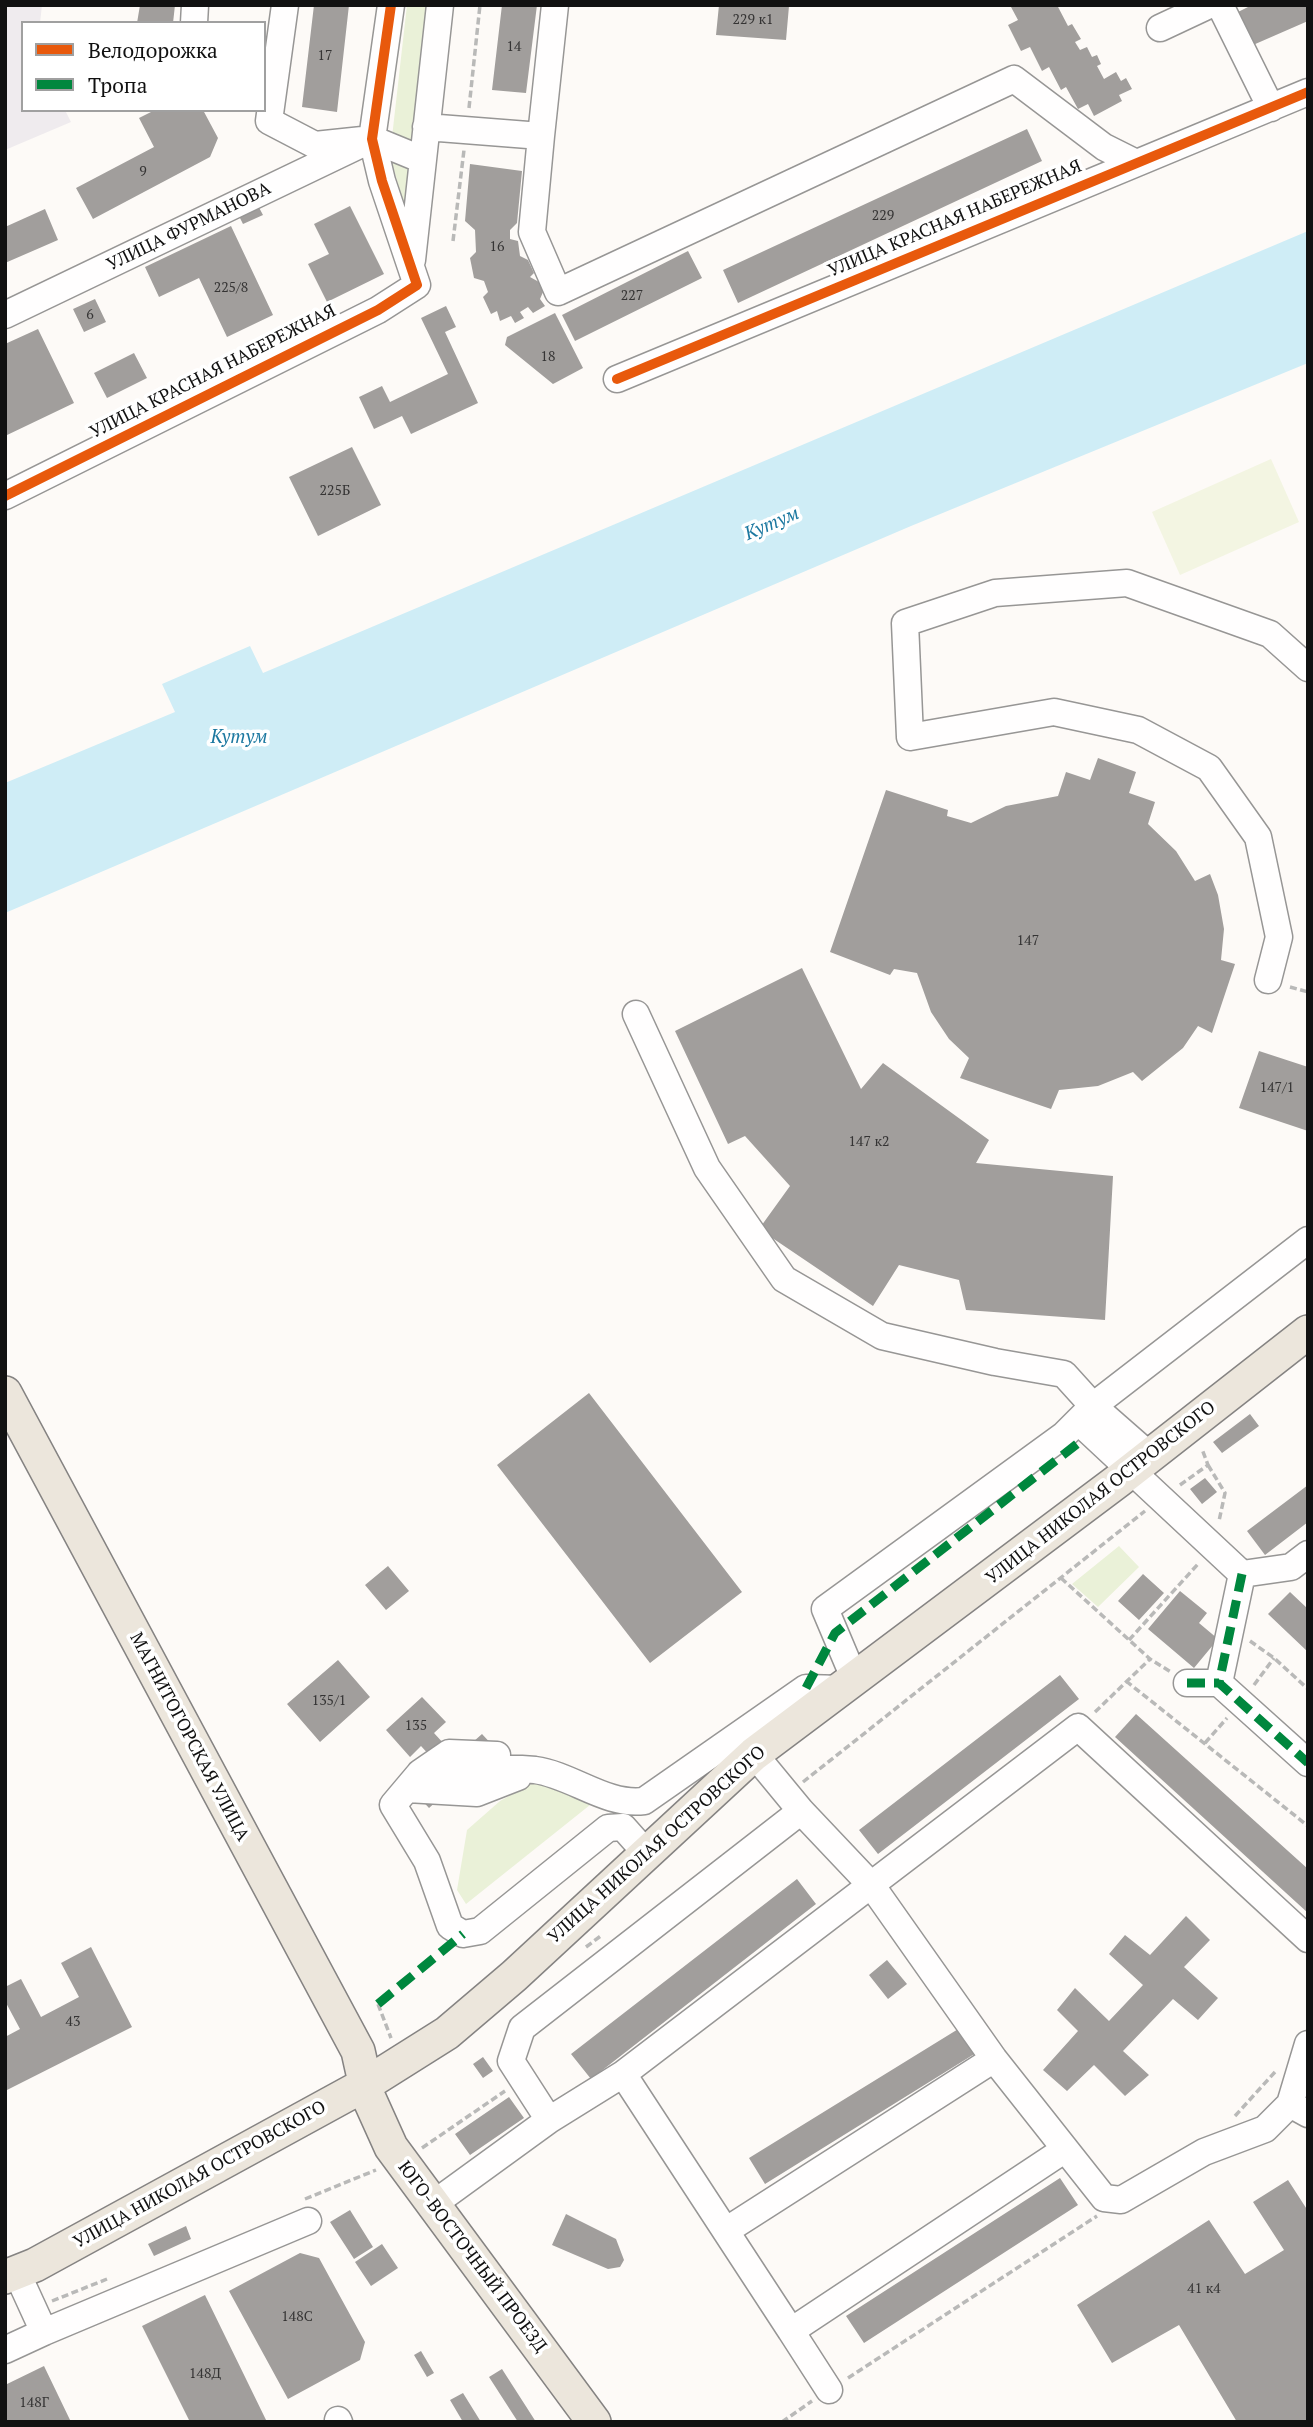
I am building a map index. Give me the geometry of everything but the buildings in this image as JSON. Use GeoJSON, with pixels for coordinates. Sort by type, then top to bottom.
{"type":"FeatureCollection","features":[{"type":"Feature","properties":{"kind":"main road","name":"УЛИЦА НИКОЛАЯ ОСТРОВСКОГО"},"geometry":{"type":"LineString","coordinates":[[11,2275],[366,2084],[447,2033],[754,1754],[1141,1463],[1308,1332]]}},
{"type":"Feature","properties":{"kind":"main road","name":"МАГНИТОГОРСКАЯ УЛИЦА"},"geometry":{"type":"LineString","coordinates":[[5,1393],[358,2051],[366,2084]]}},
{"type":"Feature","properties":{"kind":"main road","name":"ЮГО-ВОСТОЧНЫЙ ПРОЕЗД"},"geometry":{"type":"LineString","coordinates":[[366,2084],[377,2121],[386,2138],[432,2205],[594,2422]]}},
{"type":"Feature","properties":{"kind":"street"},"geometry":{"type":"LineString","coordinates":[[285,5],[269,121],[315,145],[372,139],[423,160]]}},
{"type":"Feature","properties":{"kind":"street"},"geometry":{"type":"LineString","coordinates":[[391,5],[372,139],[382,181],[411,265]]}},
{"type":"Feature","properties":{"kind":"street"},"geometry":{"type":"LineString","coordinates":[[411,265],[440,5]]}},
{"type":"Feature","properties":{"kind":"street"},"geometry":{"type":"LineString","coordinates":[[555,5],[532,232],[558,292],[1014,79],[1104,148],[1134,162]]}},
{"type":"Feature","properties":{"kind":"street"},"geometry":{"type":"LineString","coordinates":[[1160,28],[1209,5]]}},
{"type":"Feature","properties":{"kind":"street"},"geometry":{"type":"LineString","coordinates":[[1220,5],[1270,108]]}},
{"type":"Feature","properties":{"kind":"street","name":"УЛИЦА КРАСНАЯ НАБЕРЕЖНАЯ"},"geometry":{"type":"LineString","coordinates":[[617,379],[1308,92]]}},
{"type":"Feature","properties":{"kind":"street"},"geometry":{"type":"LineString","coordinates":[[426,127],[541,136]]}},
{"type":"Feature","properties":{"kind":"street","name":"УЛИЦА ФУРМАНОВА"},"geometry":{"type":"LineString","coordinates":[[5,315],[372,139]]}},
{"type":"Feature","properties":{"kind":"street","name":"УЛИЦА КРАСНАЯ НАБЕРЕЖНАЯ"},"geometry":{"type":"LineString","coordinates":[[5,496],[378,310],[417,285],[411,265]]}},
{"type":"Feature","properties":{"kind":"street"},"geometry":{"type":"LineString","coordinates":[[1268,980],[1279,937],[1258,837],[1209,768],[1138,730],[1054,712],[910,737],[905,623],[995,593],[1127,583],[1270,634],[1308,668]]}},
{"type":"Feature","properties":{"kind":"street"},"geometry":{"type":"LineString","coordinates":[[636,1014],[707,1168],[784,1279],[882,1336],[995,1363],[1064,1374],[1086,1413],[1141,1463],[1213,1547],[1242,1574],[1302,1568]]}},
{"type":"Feature","properties":{"kind":"street"},"geometry":{"type":"LineString","coordinates":[[647,1854],[623,1827],[608,1828],[480,1931],[463,1934],[450,1926],[427,1861],[393,1805],[413,1781],[449,1753],[514,1755],[536,1770],[611,1797],[631,1802],[645,1801],[806,1688],[848,1684],[825,1609],[1064,1435],[1086,1413],[1308,1240]]}},
{"type":"Feature","properties":{"kind":"street"},"geometry":{"type":"LineString","coordinates":[[1219,1683],[1242,1574]]}},
{"type":"Feature","properties":{"kind":"street"},"geometry":{"type":"LineString","coordinates":[[1188,1683],[1219,1683],[1308,1763]]}},
{"type":"Feature","properties":{"kind":"street"},"geometry":{"type":"LineString","coordinates":[[432,2205],[549,2120],[623,2074],[1078,1727],[1308,1939]]}},
{"type":"Feature","properties":{"kind":"street"},"geometry":{"type":"LineString","coordinates":[[754,1754],[802,1811],[872,1886],[994,2059],[1104,2199],[1121,2200],[1203,2151],[1265,2129],[1299,2109],[1308,2044]]}},
{"type":"Feature","properties":{"kind":"street"},"geometry":{"type":"LineString","coordinates":[[413,1781],[477,1793],[536,1770]]}},
{"type":"Feature","properties":{"kind":"street"},"geometry":{"type":"LineString","coordinates":[[549,2120],[511,2061],[522,2028],[802,1811]]}},
{"type":"Feature","properties":{"kind":"street"},"geometry":{"type":"LineString","coordinates":[[727,2230],[994,2059]]}},
{"type":"Feature","properties":{"kind":"street"},"geometry":{"type":"LineString","coordinates":[[623,2074],[727,2230],[828,2390]]}},
{"type":"Feature","properties":{"kind":"street"},"geometry":{"type":"LineString","coordinates":[[791,2331],[1064,2150]]}},
{"type":"Feature","properties":{"kind":"street"},"geometry":{"type":"LineString","coordinates":[[5,2350],[308,2221]]}},
{"type":"Feature","properties":{"kind":"street"},"geometry":{"type":"LineString","coordinates":[[11,2275],[44,2332]]}},
{"type":"Feature","properties":{"kind":"path"},"geometry":{"type":"LineString","coordinates":[[1129,1640],[1213,1547],[1225,1493],[1208,1465]]}},
{"type":"Feature","properties":{"kind":"path"},"geometry":{"type":"LineString","coordinates":[[1061,1578],[1150,1659],[1188,1683]]}},
{"type":"Feature","properties":{"kind":"path"},"geometry":{"type":"LineString","coordinates":[[1231,1628],[1274,1658],[1308,1689]]}},
{"type":"Feature","properties":{"kind":"path"},"geometry":{"type":"LineString","coordinates":[[1205,1743],[1241,1702],[1274,1658]]}},
{"type":"Feature","properties":{"kind":"path"},"geometry":{"type":"LineString","coordinates":[[1078,1727],[1150,1659]]}},
{"type":"Feature","properties":{"kind":"path"},"geometry":{"type":"LineString","coordinates":[[1126,1681],[1308,1826]]}},
{"type":"Feature","properties":{"kind":"path"},"geometry":{"type":"LineString","coordinates":[[1230,2123],[1282,2065]]}},
{"type":"Feature","properties":{"kind":"path"},"geometry":{"type":"LineString","coordinates":[[420,2149],[522,2080]]}},
{"type":"Feature","properties":{"kind":"path"},"geometry":{"type":"LineString","coordinates":[[782,2422],[1121,2200]]}},
{"type":"Feature","properties":{"kind":"shaded area"},"geometry":{"type":"Polygon","coordinates":[[[5,5],[42,5],[40,21],[21,21],[21,112],[66,112],[71,122],[5,150],[5,5]]]}},
{"type":"Feature","properties":{"kind":"green space"},"geometry":{"type":"Polygon","coordinates":[[[407,5],[433,5],[416,149],[391,146],[407,5]]]}},
{"type":"Feature","properties":{"kind":"green space"},"geometry":{"type":"Polygon","coordinates":[[[391,159],[418,163],[409,223],[391,159]]]}},
{"type":"Feature","properties":{"kind":"green space"},"geometry":{"type":"Polygon","coordinates":[[[1271,459],[1299,522],[1180,575],[1152,512],[1271,459]]]}},
{"type":"Feature","properties":{"kind":"green space"},"geometry":{"type":"Polygon","coordinates":[[[1119,1546],[1139,1567],[1098,1607],[1072,1584],[1119,1546]]]}},
{"type":"Feature","properties":{"kind":"green space"},"geometry":{"type":"Polygon","coordinates":[[[540,1779],[580,1793],[590,1805],[466,1904],[457,1890],[467,1830],[500,1801],[540,1779]]]}},
{"type":"Feature","properties":{"kind":"water","name":"Кутум"},"geometry":{"type":"Polygon","coordinates":[[[1308,231],[1308,363],[911,526],[5,913],[5,783],[175,712],[162,684],[250,646],[263,673],[1308,231]]]}},
{"type":"Feature","properties":{"kind":"marked path"},"geometry":{"type":"LineString","coordinates":[[806,1688],[835,1633],[1077,1444]]}},
{"type":"Feature","properties":{"kind":"marked path"},"geometry":{"type":"LineString","coordinates":[[1242,1574],[1219,1683],[1308,1763]]}},
{"type":"Feature","properties":{"kind":"marked path"},"geometry":{"type":"LineString","coordinates":[[1187,1683],[1219,1683]]}},
{"type":"Feature","properties":{"kind":"marked path"},"geometry":{"type":"LineString","coordinates":[[378,2004],[463,1934]]}},
{"type":"Feature","properties":{"kind":"cycle path"},"geometry":{"type":"LineString","coordinates":[[5,496],[378,310],[417,285],[382,181],[372,139],[391,5]]}},
{"type":"Feature","properties":{"kind":"cycle path"},"geometry":{"type":"LineString","coordinates":[[617,379],[1308,92]]}}]}
